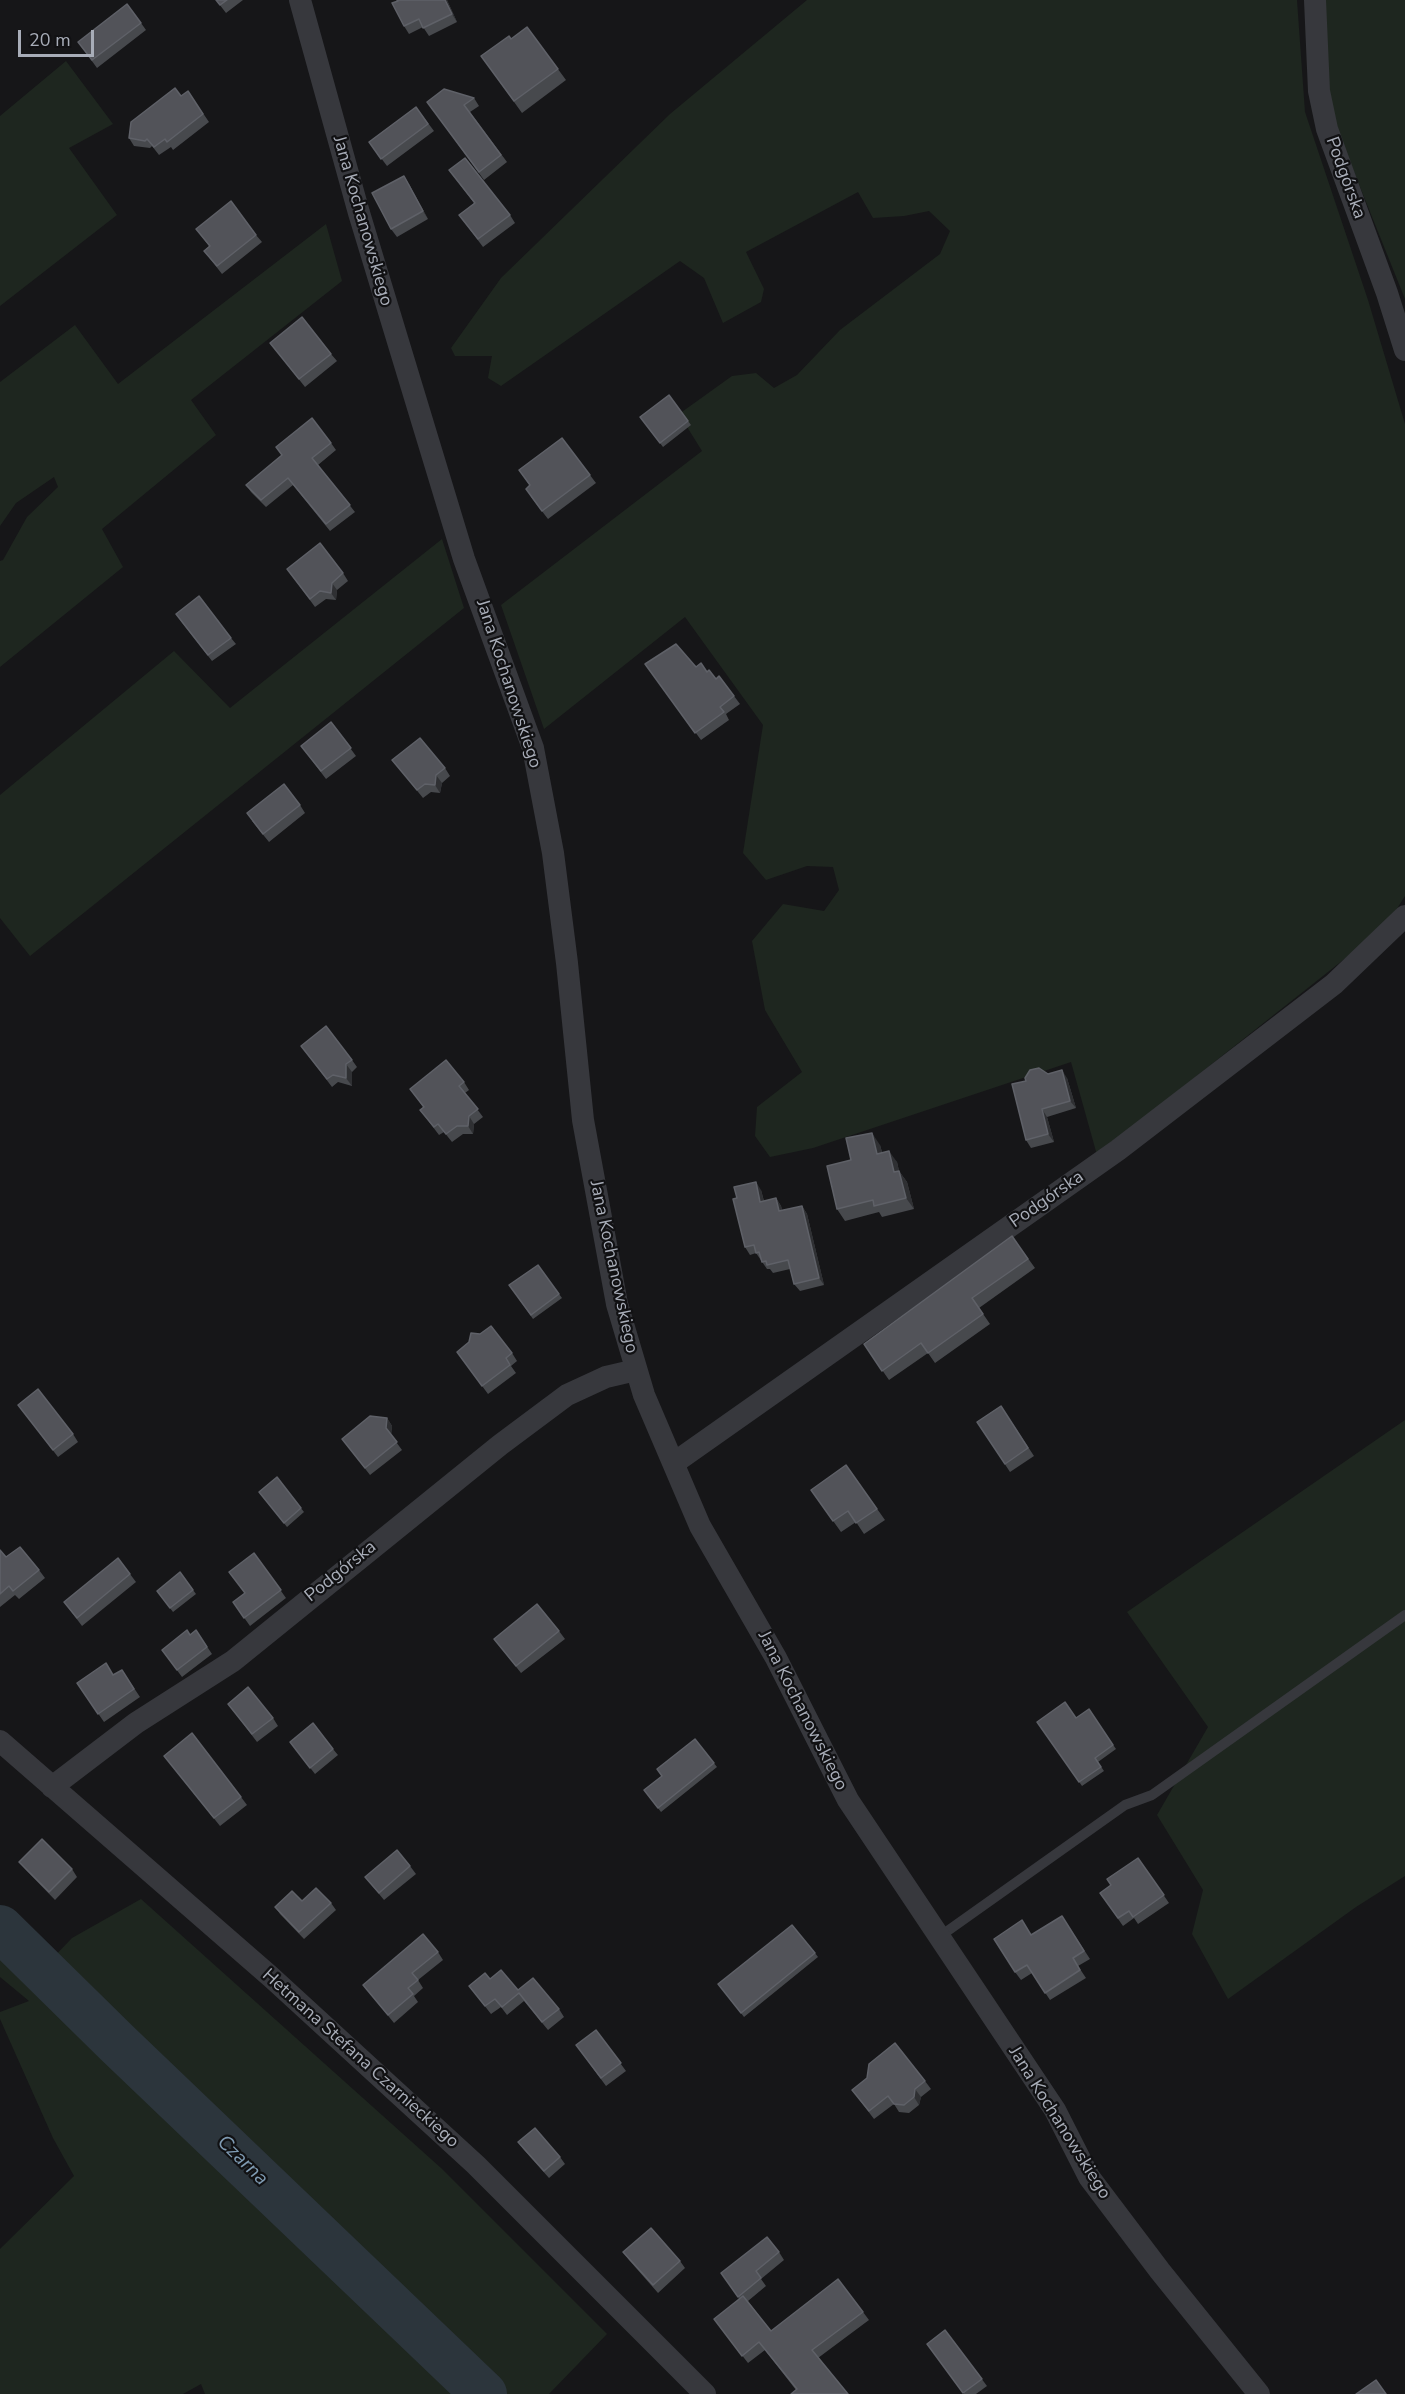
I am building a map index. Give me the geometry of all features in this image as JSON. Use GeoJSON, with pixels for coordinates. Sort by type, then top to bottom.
{"type":"FeatureCollection","features":[{"type":"Feature","properties":{"kind":"street","name":"Jana Kochanowskiego"},"geometry":{"type":"LineString","coordinates":[[300,0],[358,213],[464,559],[533,748],[554,853],[583,1120],[617,1304],[644,1395],[700,1526],[776,1658],[848,1800],[1054,2110],[1089,2177],[1153,2262],[1259,2394]]}},
{"type":"Feature","properties":{"kind":"street","name":"Podgórska"},"geometry":{"type":"LineString","coordinates":[[1315,0],[1319,91],[1327,129],[1405,350]]}},
{"type":"Feature","properties":{"kind":"street","name":"Podgórska"},"geometry":{"type":"LineString","coordinates":[[674,1463],[1119,1150],[1334,984],[1405,916]]}},
{"type":"Feature","properties":{"kind":"street","name":"Podgórska"},"geometry":{"type":"LineString","coordinates":[[51,1787],[136,1723],[233,1661],[490,1453],[567,1395],[606,1377],[636,1370]]}},
{"type":"Feature","properties":{"kind":"street","name":"Hetmana Stefana Czarnieckiego"},"geometry":{"type":"LineString","coordinates":[[0,1741],[270,1977],[476,2165],[705,2394]]}},
{"type":"Feature","properties":{"kind":"lane"},"geometry":{"type":"LineString","coordinates":[[939,1937],[1125,1805],[1152,1795],[1405,1616]]}},
{"type":"Feature","properties":{"kind":"shaded area"},"geometry":{"type":"Polygon","coordinates":[[[807,0],[1297,0],[1305,112],[1368,300],[1405,424],[1405,896],[1386,926],[1097,1155],[1071,1062],[813,1148],[770,1157],[755,1136],[757,1107],[802,1072],[765,1010],[752,941],[783,904],[824,911],[839,890],[833,867],[807,866],[766,880],[743,853],[763,725],[685,617],[544,729],[501,605],[702,451],[679,414],[732,376],[756,373],[774,388],[797,375],[840,330],[940,254],[950,231],[929,211],[904,216],[873,218],[858,192],[746,252],[764,289],[761,302],[723,323],[704,278],[680,261],[501,386],[488,378],[492,356],[455,356],[451,348],[501,278],[670,114],[807,0]]]}},
{"type":"Feature","properties":{"kind":"shaded area"},"geometry":{"type":"Polygon","coordinates":[[[1318,0],[1405,0],[1405,299],[1348,157],[1323,110],[1318,0]]]}},
{"type":"Feature","properties":{"kind":"shaded area"},"geometry":{"type":"Polygon","coordinates":[[[66,61],[113,124],[69,148],[117,215],[0,306],[0,116],[66,61]]]}},
{"type":"Feature","properties":{"kind":"shaded area"},"geometry":{"type":"Polygon","coordinates":[[[326,224],[342,281],[191,400],[216,435],[102,529],[123,567],[0,667],[0,561],[3,560],[27,517],[58,487],[54,477],[16,503],[0,526],[0,382],[75,325],[118,384],[326,224]]]}},
{"type":"Feature","properties":{"kind":"shaded area"},"geometry":{"type":"Polygon","coordinates":[[[442,539],[464,608],[30,956],[0,918],[0,795],[174,651],[230,708],[442,539]]]}},
{"type":"Feature","properties":{"kind":"shaded area"},"geometry":{"type":"Polygon","coordinates":[[[1405,1420],[1405,1876],[1356,1907],[1228,1999],[1192,1934],[1203,1890],[1157,1815],[1208,1727],[1127,1612],[1405,1420]]]}},
{"type":"Feature","properties":{"kind":"shaded area"},"geometry":{"type":"Polygon","coordinates":[[[141,1899],[441,2168],[607,2334],[549,2394],[494,2394],[47,1964],[72,1938],[141,1899]]]}},
{"type":"Feature","properties":{"kind":"shaded area"},"geometry":{"type":"Polygon","coordinates":[[[0,1938],[469,2394],[205,2394],[201,2384],[183,2394],[0,2394],[0,2249],[74,2176],[53,2138],[0,2019],[0,2012],[29,2001],[0,1977],[0,1938]]]}},
{"type":"Feature","properties":{"kind":"building"},"geometry":{"type":"Polygon","coordinates":[[[216,0],[227,0],[220,5],[216,0]]]}},
{"type":"Feature","properties":{"kind":"building"},"geometry":{"type":"Polygon","coordinates":[[[397,0],[445,0],[452,14],[423,28],[419,19],[404,26],[392,3],[397,0]]]}},
{"type":"Feature","properties":{"kind":"building"},"geometry":{"type":"Polygon","coordinates":[[[127,4],[141,23],[92,60],[78,42],[127,4]]]}},
{"type":"Feature","properties":{"kind":"building"},"geometry":{"type":"Polygon","coordinates":[[[527,27],[558,69],[514,101],[481,56],[509,36],[511,39],[527,27]]]}},
{"type":"Feature","properties":{"kind":"building"},"geometry":{"type":"Polygon","coordinates":[[[175,88],[181,96],[188,91],[203,114],[167,142],[165,139],[154,147],[147,139],[145,141],[129,138],[131,122],[175,88]]]}},
{"type":"Feature","properties":{"kind":"building"},"geometry":{"type":"Polygon","coordinates":[[[444,89],[474,98],[464,105],[501,155],[479,172],[427,102],[444,89]]]}},
{"type":"Feature","properties":{"kind":"building"},"geometry":{"type":"Polygon","coordinates":[[[416,107],[428,124],[381,159],[369,142],[416,107]]]}},
{"type":"Feature","properties":{"kind":"building"},"geometry":{"type":"Polygon","coordinates":[[[465,158],[510,215],[478,239],[459,215],[475,203],[449,170],[465,158]]]}},
{"type":"Feature","properties":{"kind":"building"},"geometry":{"type":"Polygon","coordinates":[[[404,176],[423,211],[391,229],[372,193],[404,176]]]}},
{"type":"Feature","properties":{"kind":"building"},"geometry":{"type":"Polygon","coordinates":[[[231,201],[256,235],[217,266],[204,251],[210,246],[196,229],[231,201]]]}},
{"type":"Feature","properties":{"kind":"building"},"geometry":{"type":"Polygon","coordinates":[[[302,317],[331,354],[299,379],[270,343],[302,317]]]}},
{"type":"Feature","properties":{"kind":"building"},"geometry":{"type":"Polygon","coordinates":[[[669,395],[688,421],[660,443],[640,417],[669,395]]]}},
{"type":"Feature","properties":{"kind":"building"},"geometry":{"type":"Polygon","coordinates":[[[312,418],[331,443],[312,458],[350,505],[326,524],[288,478],[261,500],[246,485],[282,455],[276,447],[312,418]]]}},
{"type":"Feature","properties":{"kind":"building"},"geometry":{"type":"Polygon","coordinates":[[[562,438],[590,475],[542,511],[526,489],[530,485],[519,470],[562,438]]]}},
{"type":"Feature","properties":{"kind":"building"},"geometry":{"type":"Polygon","coordinates":[[[320,543],[343,573],[332,583],[331,593],[320,591],[310,599],[287,569],[320,543]]]}},
{"type":"Feature","properties":{"kind":"building"},"geometry":{"type":"Polygon","coordinates":[[[199,596],[231,638],[208,655],[176,614],[199,596]]]}},
{"type":"Feature","properties":{"kind":"building"},"geometry":{"type":"Polygon","coordinates":[[[676,644],[696,667],[701,663],[716,679],[719,676],[734,696],[720,707],[724,712],[695,733],[645,664],[676,644]]]}},
{"type":"Feature","properties":{"kind":"building"},"geometry":{"type":"Polygon","coordinates":[[[331,722],[351,748],[321,771],[301,746],[331,722]]]}},
{"type":"Feature","properties":{"kind":"building"},"geometry":{"type":"Polygon","coordinates":[[[420,738],[445,768],[436,775],[435,785],[425,784],[417,790],[392,760],[420,738]]]}},
{"type":"Feature","properties":{"kind":"building"},"geometry":{"type":"Polygon","coordinates":[[[284,784],[300,805],[263,834],[247,813],[284,784]]]}},
{"type":"Feature","properties":{"kind":"building"},"geometry":{"type":"Polygon","coordinates":[[[326,1026],[352,1060],[346,1064],[346,1078],[333,1075],[327,1079],[301,1046],[326,1026]]]}},
{"type":"Feature","properties":{"kind":"building"},"geometry":{"type":"Polygon","coordinates":[[[446,1060],[464,1082],[459,1086],[478,1109],[469,1116],[468,1126],[457,1126],[446,1134],[438,1124],[434,1127],[420,1110],[424,1107],[410,1089],[446,1060]]]}},
{"type":"Feature","properties":{"kind":"building"},"geometry":{"type":"Polygon","coordinates":[[[1039,1068],[1048,1074],[1062,1070],[1070,1101],[1042,1109],[1048,1134],[1026,1140],[1012,1084],[1026,1081],[1025,1078],[1030,1070],[1039,1068]]]}},
{"type":"Feature","properties":{"kind":"building"},"geometry":{"type":"Polygon","coordinates":[[[872,1133],[877,1154],[889,1151],[894,1172],[899,1171],[906,1198],[874,1206],[873,1200],[837,1209],[827,1166],[851,1160],[846,1138],[872,1133]]]}},
{"type":"Feature","properties":{"kind":"building"},"geometry":{"type":"Polygon","coordinates":[[[756,1182],[760,1202],[776,1198],[779,1211],[802,1206],[819,1278],[794,1284],[788,1260],[767,1265],[766,1261],[762,1262],[759,1252],[756,1253],[754,1245],[745,1247],[733,1199],[737,1198],[734,1187],[756,1182]]]}},
{"type":"Feature","properties":{"kind":"building"},"geometry":{"type":"Polygon","coordinates":[[[1012,1236],[1028,1259],[972,1298],[983,1314],[928,1353],[921,1343],[882,1371],[864,1344],[1012,1236]]]}},
{"type":"Feature","properties":{"kind":"building"},"geometry":{"type":"Polygon","coordinates":[[[538,1265],[559,1294],[531,1315],[509,1285],[538,1265]]]}},
{"type":"Feature","properties":{"kind":"building"},"geometry":{"type":"Polygon","coordinates":[[[491,1326],[512,1353],[506,1358],[510,1365],[482,1386],[457,1352],[469,1342],[471,1333],[480,1334],[491,1326]]]}},
{"type":"Feature","properties":{"kind":"building"},"geometry":{"type":"Polygon","coordinates":[[[38,1389],[73,1434],[53,1450],[18,1405],[38,1389]]]}},
{"type":"Feature","properties":{"kind":"building"},"geometry":{"type":"Polygon","coordinates":[[[1001,1406],[1028,1448],[1005,1464],[977,1422],[1001,1406]]]}},
{"type":"Feature","properties":{"kind":"building"},"geometry":{"type":"Polygon","coordinates":[[[370,1416],[387,1418],[386,1428],[397,1442],[365,1468],[342,1439],[370,1416]]]}},
{"type":"Feature","properties":{"kind":"building"},"geometry":{"type":"Polygon","coordinates":[[[846,1465],[877,1509],[856,1523],[848,1511],[833,1521],[811,1490],[846,1465]]]}},
{"type":"Feature","properties":{"kind":"building"},"geometry":{"type":"Polygon","coordinates":[[[277,1477],[301,1508],[284,1523],[259,1492],[277,1477]]]}},
{"type":"Feature","properties":{"kind":"building"},"geometry":{"type":"Polygon","coordinates":[[[20,1547],[39,1570],[13,1591],[9,1586],[0,1594],[0,1550],[6,1557],[20,1547]]]}},
{"type":"Feature","properties":{"kind":"building"},"geometry":{"type":"Polygon","coordinates":[[[254,1553],[281,1590],[244,1618],[233,1602],[245,1593],[229,1572],[254,1553]]]}},
{"type":"Feature","properties":{"kind":"building"},"geometry":{"type":"Polygon","coordinates":[[[118,1558],[130,1574],[77,1618],[64,1602],[118,1558]]]}},
{"type":"Feature","properties":{"kind":"building"},"geometry":{"type":"Polygon","coordinates":[[[180,1572],[193,1590],[170,1608],[157,1591],[180,1572]]]}},
{"type":"Feature","properties":{"kind":"building"},"geometry":{"type":"Polygon","coordinates":[[[537,1604],[559,1631],[516,1666],[494,1639],[537,1604]]]}},
{"type":"Feature","properties":{"kind":"building"},"geometry":{"type":"Polygon","coordinates":[[[187,1630],[190,1635],[196,1630],[207,1647],[177,1670],[162,1650],[187,1630]]]}},
{"type":"Feature","properties":{"kind":"building"},"geometry":{"type":"Polygon","coordinates":[[[106,1663],[113,1675],[122,1670],[134,1689],[98,1714],[77,1683],[106,1663]]]}},
{"type":"Feature","properties":{"kind":"building"},"geometry":{"type":"Polygon","coordinates":[[[248,1687],[273,1718],[252,1734],[228,1704],[248,1687]]]}},
{"type":"Feature","properties":{"kind":"building"},"geometry":{"type":"Polygon","coordinates":[[[1065,1702],[1076,1718],[1089,1709],[1113,1745],[1095,1758],[1101,1767],[1079,1782],[1037,1722],[1065,1702]]]}},
{"type":"Feature","properties":{"kind":"building"},"geometry":{"type":"Polygon","coordinates":[[[313,1723],[333,1749],[310,1768],[290,1742],[313,1723]]]}},
{"type":"Feature","properties":{"kind":"building"},"geometry":{"type":"Polygon","coordinates":[[[192,1733],[241,1797],[214,1818],[164,1756],[192,1733]]]}},
{"type":"Feature","properties":{"kind":"building"},"geometry":{"type":"Polygon","coordinates":[[[695,1739],[714,1763],[658,1808],[644,1790],[662,1776],[657,1769],[695,1739]]]}},
{"type":"Feature","properties":{"kind":"building"},"geometry":{"type":"Polygon","coordinates":[[[42,1839],[72,1869],[49,1892],[19,1862],[42,1839]]]}},
{"type":"Feature","properties":{"kind":"building"},"geometry":{"type":"Polygon","coordinates":[[[397,1850],[410,1866],[379,1893],[365,1877],[397,1850]]]}},
{"type":"Feature","properties":{"kind":"building"},"geometry":{"type":"Polygon","coordinates":[[[1138,1858],[1164,1895],[1133,1917],[1129,1911],[1118,1918],[1100,1893],[1111,1885],[1107,1879],[1138,1858]]]}},
{"type":"Feature","properties":{"kind":"building"},"geometry":{"type":"Polygon","coordinates":[[[316,1888],[331,1903],[299,1932],[275,1907],[292,1891],[302,1901],[316,1888]]]}},
{"type":"Feature","properties":{"kind":"building"},"geometry":{"type":"Polygon","coordinates":[[[1062,1916],[1084,1951],[1073,1958],[1080,1970],[1045,1993],[1027,1965],[1015,1972],[994,1939],[1022,1920],[1031,1935],[1062,1916]]]}},
{"type":"Feature","properties":{"kind":"building"},"geometry":{"type":"Polygon","coordinates":[[[792,1925],[815,1953],[741,2013],[718,1984],[792,1925]]]}},
{"type":"Feature","properties":{"kind":"building"},"geometry":{"type":"Polygon","coordinates":[[[423,1934],[438,1952],[412,1973],[418,1980],[408,1988],[413,1994],[388,2015],[363,1985],[423,1934]]]}},
{"type":"Feature","properties":{"kind":"building"},"geometry":{"type":"Polygon","coordinates":[[[501,1970],[518,1990],[533,1978],[559,2009],[542,2022],[519,1993],[502,2007],[495,1999],[485,2006],[469,1986],[485,1973],[490,1979],[501,1970]]]}},
{"type":"Feature","properties":{"kind":"building"},"geometry":{"type":"Polygon","coordinates":[[[596,2030],[621,2063],[601,2078],[576,2045],[596,2030]]]}},
{"type":"Feature","properties":{"kind":"building"},"geometry":{"type":"Polygon","coordinates":[[[895,2043],[925,2081],[915,2089],[914,2097],[904,2105],[894,2104],[888,2096],[869,2111],[852,2090],[867,2078],[869,2064],[895,2043]]]}},
{"type":"Feature","properties":{"kind":"building"},"geometry":{"type":"Polygon","coordinates":[[[535,2128],[560,2157],[544,2171],[518,2142],[535,2128]]]}},
{"type":"Feature","properties":{"kind":"building"},"geometry":{"type":"Polygon","coordinates":[[[651,2228],[680,2261],[653,2285],[623,2252],[651,2228]]]}},
{"type":"Feature","properties":{"kind":"building"},"geometry":{"type":"Polygon","coordinates":[[[767,2237],[779,2252],[756,2271],[761,2278],[738,2297],[721,2273],[767,2237]]]}},
{"type":"Feature","properties":{"kind":"building"},"geometry":{"type":"Polygon","coordinates":[[[838,2279],[863,2312],[812,2350],[848,2394],[791,2394],[797,2389],[759,2342],[742,2356],[714,2319],[743,2296],[771,2331],[838,2279]]]}},
{"type":"Feature","properties":{"kind":"building"},"geometry":{"type":"Polygon","coordinates":[[[945,2330],[982,2379],[963,2393],[927,2344],[945,2330]]]}},
{"type":"Feature","properties":{"kind":"building"},"geometry":{"type":"Polygon","coordinates":[[[1376,2380],[1386,2394],[1356,2394],[1376,2380]]]}},
{"type":"Feature","properties":{"kind":"waterway","name":"Czarna"},"geometry":{"type":"LineString","coordinates":[[0,1928],[484,2394]]}}]}
